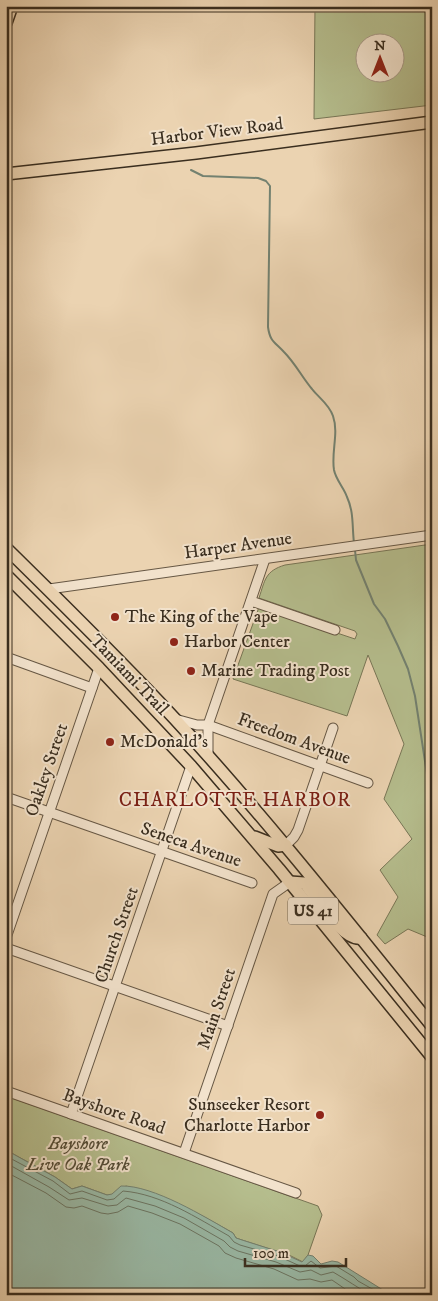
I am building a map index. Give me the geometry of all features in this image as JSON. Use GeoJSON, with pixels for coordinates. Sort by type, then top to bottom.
{"type":"FeatureCollection","features":[{"type":"Feature","properties":{"kind":"main road"},"geometry":{"type":"LineString","coordinates":[[6,23],[12,6]]}},
{"type":"Feature","properties":{"kind":"main road","name":"Harbor View Road"},"geometry":{"type":"LineString","coordinates":[[6,174],[196,153],[432,122]]}},
{"type":"Feature","properties":{"kind":"main road","name":"Tamiami Trail"},"geometry":{"type":"LineString","coordinates":[[6,548],[175,719],[208,756],[286,845],[432,1026]]}},
{"type":"Feature","properties":{"kind":"main road","name":"Tamiami Trail"},"geometry":{"type":"LineString","coordinates":[[6,575],[99,668],[191,766],[290,882],[432,1057]]}},
{"type":"Feature","properties":{"kind":"main road"},"geometry":{"type":"LineString","coordinates":[[251,835],[270,844],[286,845]]}},
{"type":"Feature","properties":{"kind":"main road"},"geometry":{"type":"LineString","coordinates":[[290,882],[304,883],[342,930],[352,938],[361,938]]}},
{"type":"Feature","properties":{"kind":"main road"},"geometry":{"type":"LineString","coordinates":[[418,1039],[432,1048]]}},
{"type":"Feature","properties":{"kind":"street","name":"Harper Avenue"},"geometry":{"type":"LineString","coordinates":[[48,589],[432,534]]}},
{"type":"Feature","properties":{"kind":"street"},"geometry":{"type":"LineString","coordinates":[[208,756],[208,725],[265,559]]}},
{"type":"Feature","properties":{"kind":"street"},"geometry":{"type":"LineString","coordinates":[[251,601],[335,630]]}},
{"type":"Feature","properties":{"kind":"street"},"geometry":{"type":"LineString","coordinates":[[6,657],[92,688]]}},
{"type":"Feature","properties":{"kind":"street","name":"Oakley Street"},"geometry":{"type":"LineString","coordinates":[[6,938],[99,668]]}},
{"type":"Feature","properties":{"kind":"street"},"geometry":{"type":"LineString","coordinates":[[175,719],[197,725],[208,725]]}},
{"type":"Feature","properties":{"kind":"street","name":"Freedom Avenue"},"geometry":{"type":"LineString","coordinates":[[208,725],[368,783]]}},
{"type":"Feature","properties":{"kind":"street"},"geometry":{"type":"LineString","coordinates":[[286,845],[298,830],[333,728]]}},
{"type":"Feature","properties":{"kind":"street","name":"Church Street"},"geometry":{"type":"LineString","coordinates":[[71,1114],[163,852],[191,766]]}},
{"type":"Feature","properties":{"kind":"street","name":"Seneca Avenue"},"geometry":{"type":"LineString","coordinates":[[6,797],[252,883]]}},
{"type":"Feature","properties":{"kind":"street","name":"Main Street"},"geometry":{"type":"LineString","coordinates":[[184,1153],[274,894],[290,882]]}},
{"type":"Feature","properties":{"kind":"street"},"geometry":{"type":"LineString","coordinates":[[6,948],[228,1026]]}},
{"type":"Feature","properties":{"kind":"street","name":"Bayshore Road"},"geometry":{"type":"LineString","coordinates":[[6,1091],[296,1193]]}},
{"type":"Feature","properties":{"kind":"green space"},"geometry":{"type":"Polygon","coordinates":[[[315,6],[432,6],[432,105],[314,119],[315,6]]]}},
{"type":"Feature","properties":{"kind":"green space"},"geometry":{"type":"Polygon","coordinates":[[[432,544],[432,939],[408,929],[385,944],[377,935],[398,897],[380,870],[412,839],[384,799],[404,744],[368,655],[347,716],[233,679],[259,607],[355,639],[357,634],[355,631],[259,598],[267,577],[273,570],[285,565],[432,544]]]}},
{"type":"Feature","properties":{"kind":"green space","name":"Bayshore Live Oak Park"},"geometry":{"type":"Polygon","coordinates":[[[6,1096],[318,1206],[322,1215],[308,1255],[303,1262],[291,1256],[236,1238],[233,1233],[194,1212],[141,1190],[126,1186],[112,1195],[107,1195],[82,1186],[72,1189],[55,1177],[6,1150],[6,1096]]]}},
{"type":"Feature","properties":{"kind":"water"},"geometry":{"type":"Polygon","coordinates":[[[6,1150],[55,1177],[72,1189],[82,1186],[107,1195],[112,1194],[121,1186],[148,1191],[194,1211],[233,1233],[236,1238],[280,1252],[302,1262],[308,1255],[313,1256],[321,1264],[332,1261],[338,1262],[391,1295],[6,1295],[6,1150]]]}},
{"type":"Feature","properties":{"kind":"waterway"},"geometry":{"type":"LineString","coordinates":[[191,170],[203,176],[258,178],[266,181],[270,186],[269,332],[273,341],[292,361],[312,389],[324,401],[333,416],[335,422],[334,470],[349,503],[352,514],[354,543]]}},
{"type":"Feature","properties":{"kind":"waterway"},"geometry":{"type":"LineString","coordinates":[[355,550],[356,560],[374,604],[385,619],[408,669],[415,696],[432,807]]}},
{"type":"Feature","properties":{"kind":"place","name":"The King of the Vape"},"geometry":{"type":"Point","coordinates":[115,617]}},
{"type":"Feature","properties":{"kind":"place","name":"Harbor Center"},"geometry":{"type":"Point","coordinates":[174,642]}},
{"type":"Feature","properties":{"kind":"place","name":"Marine Trading Post"},"geometry":{"type":"Point","coordinates":[191,671]}},
{"type":"Feature","properties":{"kind":"place","name":"McDonald's"},"geometry":{"type":"Point","coordinates":[110,742]}},
{"type":"Feature","properties":{"kind":"place","name":"Sunseeker Resort Charlotte Harbor"},"geometry":{"type":"Point","coordinates":[320,1115]}},
{"type":"Feature","properties":{"kind":"district","name":"CHARLOTTE HARBOR"},"geometry":{"type":"Point","coordinates":[235,800]}}]}
